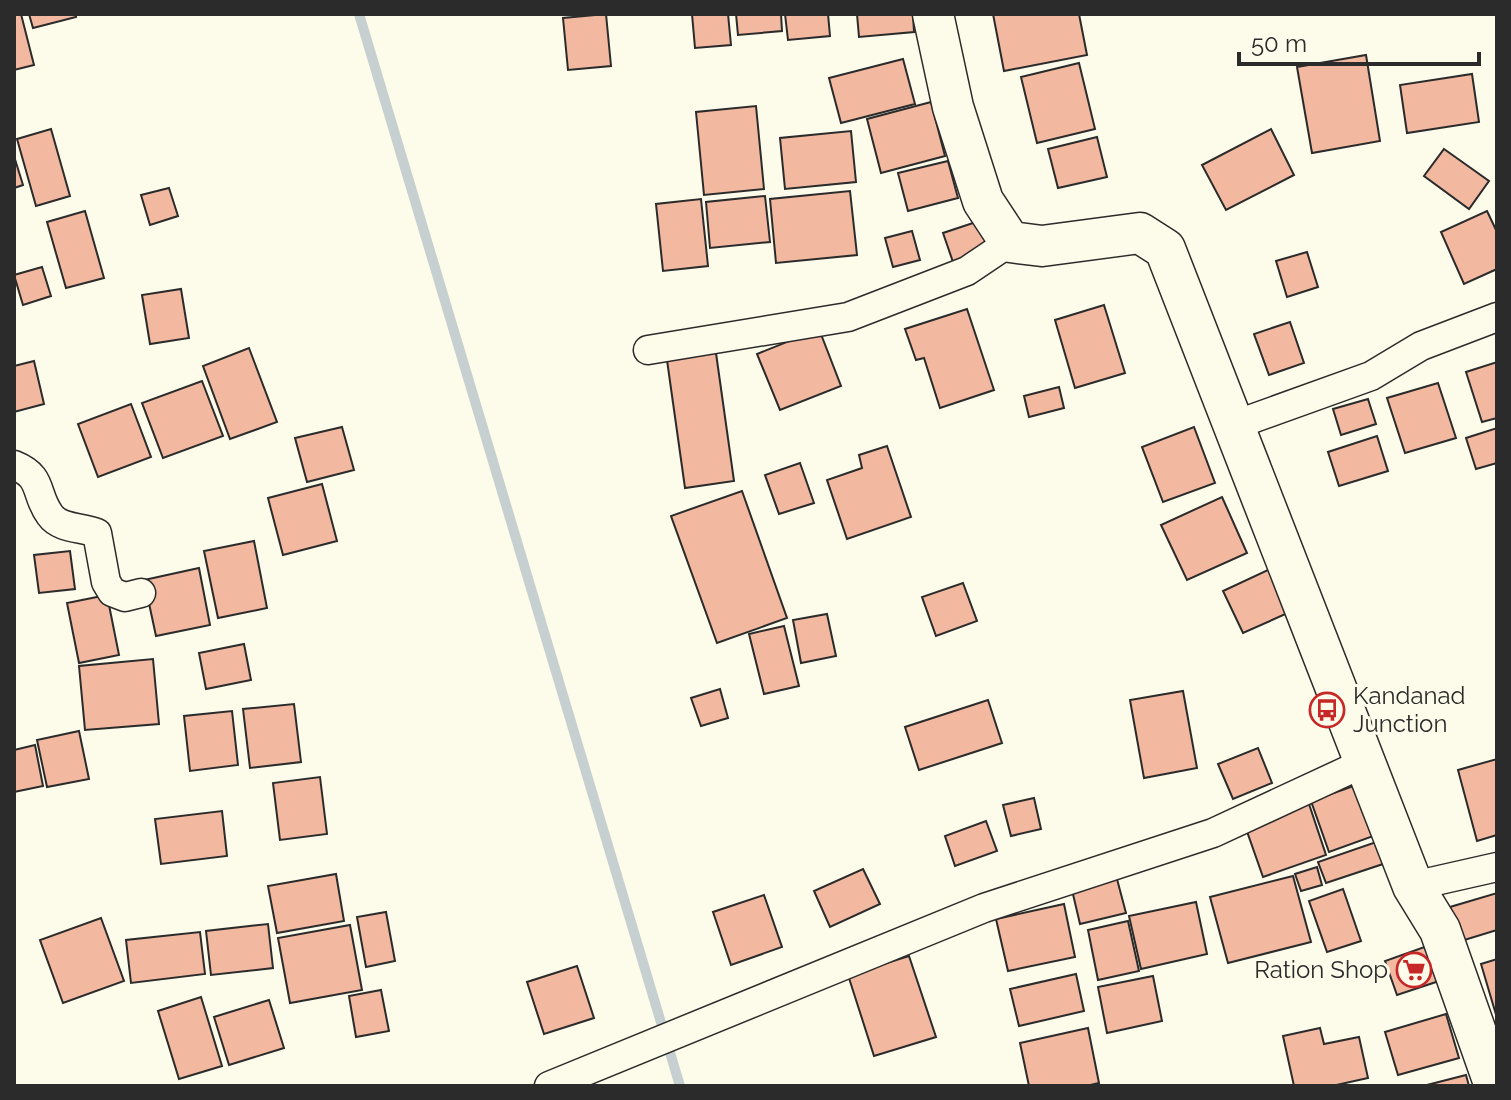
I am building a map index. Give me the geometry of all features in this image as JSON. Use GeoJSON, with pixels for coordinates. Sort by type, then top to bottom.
{"type":"FeatureCollection","features":[{"type":"Feature","properties":{"kind":"main road"},"geometry":{"type":"LineString","coordinates":[[933,14],[953,107],[983,201],[1010,242],[1042,246],[1140,233],[1165,249],[1413,886],[1440,930],[1495,1086]]}},
{"type":"Feature","properties":{"kind":"street"},"geometry":{"type":"LineString","coordinates":[[648,350],[848,317],[967,271],[1010,242]]}},
{"type":"Feature","properties":{"kind":"street"},"geometry":{"type":"LineString","coordinates":[[1232,426],[1371,376],[1421,346],[1497,317]]}},
{"type":"Feature","properties":{"kind":"street"},"geometry":{"type":"LineString","coordinates":[[14,465],[33,475],[49,515],[62,525],[97,533],[106,582],[112,592],[125,597],[141,593]]}},
{"type":"Feature","properties":{"kind":"street"},"geometry":{"type":"LineString","coordinates":[[549,1086],[984,908],[1213,833],[1366,762]]}},
{"type":"Feature","properties":{"kind":"street"},"geometry":{"type":"LineString","coordinates":[[1413,886],[1497,867]]}},
{"type":"Feature","properties":{"kind":"building"},"geometry":{"type":"Polygon","coordinates":[[[14,14],[21,14],[34,65],[14,70],[14,14]]]}},
{"type":"Feature","properties":{"kind":"building"},"geometry":{"type":"Polygon","coordinates":[[[29,14],[76,14],[76,17],[33,28],[29,14]]]}},
{"type":"Feature","properties":{"kind":"building"},"geometry":{"type":"Polygon","coordinates":[[[606,14],[611,66],[568,70],[563,18],[606,14]]]}},
{"type":"Feature","properties":{"kind":"building"},"geometry":{"type":"Polygon","coordinates":[[[692,14],[728,14],[731,45],[695,48],[692,14]]]}},
{"type":"Feature","properties":{"kind":"building"},"geometry":{"type":"Polygon","coordinates":[[[736,14],[781,14],[782,31],[738,35],[736,14]]]}},
{"type":"Feature","properties":{"kind":"building"},"geometry":{"type":"Polygon","coordinates":[[[785,14],[828,14],[830,36],[788,40],[785,14]]]}},
{"type":"Feature","properties":{"kind":"building"},"geometry":{"type":"Polygon","coordinates":[[[857,14],[913,14],[914,32],[859,37],[857,14]]]}},
{"type":"Feature","properties":{"kind":"building"},"geometry":{"type":"Polygon","coordinates":[[[993,14],[1079,14],[1087,55],[1004,71],[993,14]]]}},
{"type":"Feature","properties":{"kind":"building"},"geometry":{"type":"Polygon","coordinates":[[[1366,55],[1380,141],[1312,153],[1297,67],[1366,55]]]}},
{"type":"Feature","properties":{"kind":"building"},"geometry":{"type":"Polygon","coordinates":[[[903,59],[915,104],[841,123],[829,78],[903,59]]]}},
{"type":"Feature","properties":{"kind":"building"},"geometry":{"type":"Polygon","coordinates":[[[1079,63],[1095,129],[1037,143],[1021,77],[1079,63]]]}},
{"type":"Feature","properties":{"kind":"building"},"geometry":{"type":"Polygon","coordinates":[[[1472,74],[1479,122],[1407,133],[1400,85],[1472,74]]]}},
{"type":"Feature","properties":{"kind":"building"},"geometry":{"type":"Polygon","coordinates":[[[931,102],[945,156],[881,173],[867,119],[931,102]]]}},
{"type":"Feature","properties":{"kind":"building"},"geometry":{"type":"Polygon","coordinates":[[[756,106],[764,189],[704,195],[696,112],[756,106]]]}},
{"type":"Feature","properties":{"kind":"building"},"geometry":{"type":"Polygon","coordinates":[[[51,129],[70,196],[36,206],[17,139],[51,129]]]}},
{"type":"Feature","properties":{"kind":"building"},"geometry":{"type":"Polygon","coordinates":[[[1271,129],[1294,175],[1226,210],[1202,165],[1271,129]]]}},
{"type":"Feature","properties":{"kind":"building"},"geometry":{"type":"Polygon","coordinates":[[[851,131],[856,182],[785,189],[780,138],[851,131]]]}},
{"type":"Feature","properties":{"kind":"building"},"geometry":{"type":"Polygon","coordinates":[[[1097,137],[1107,177],[1058,188],[1048,149],[1097,137]]]}},
{"type":"Feature","properties":{"kind":"building"},"geometry":{"type":"Polygon","coordinates":[[[1444,149],[1489,181],[1469,209],[1424,176],[1444,149]]]}},
{"type":"Feature","properties":{"kind":"building"},"geometry":{"type":"Polygon","coordinates":[[[14,156],[23,185],[14,188],[14,156]]]}},
{"type":"Feature","properties":{"kind":"building"},"geometry":{"type":"Polygon","coordinates":[[[948,161],[958,198],[908,211],[898,173],[948,161]]]}},
{"type":"Feature","properties":{"kind":"building"},"geometry":{"type":"Polygon","coordinates":[[[169,188],[178,216],[150,225],[141,195],[169,188]]]}},
{"type":"Feature","properties":{"kind":"building"},"geometry":{"type":"Polygon","coordinates":[[[850,191],[857,255],[776,263],[770,199],[850,191]]]}},
{"type":"Feature","properties":{"kind":"building"},"geometry":{"type":"Polygon","coordinates":[[[765,196],[770,242],[710,248],[706,202],[765,196]]]}},
{"type":"Feature","properties":{"kind":"building"},"geometry":{"type":"Polygon","coordinates":[[[701,199],[708,266],[663,271],[656,204],[701,199]]]}},
{"type":"Feature","properties":{"kind":"building"},"geometry":{"type":"Polygon","coordinates":[[[85,211],[104,278],[66,288],[47,222],[85,211]]]}},
{"type":"Feature","properties":{"kind":"building"},"geometry":{"type":"Polygon","coordinates":[[[1487,211],[1497,232],[1497,269],[1464,284],[1441,232],[1487,211]]]}},
{"type":"Feature","properties":{"kind":"building"},"geometry":{"type":"Polygon","coordinates":[[[982,220],[992,250],[953,262],[943,233],[982,220]]]}},
{"type":"Feature","properties":{"kind":"building"},"geometry":{"type":"Polygon","coordinates":[[[912,231],[920,260],[893,267],[885,238],[912,231]]]}},
{"type":"Feature","properties":{"kind":"building"},"geometry":{"type":"Polygon","coordinates":[[[1307,252],[1318,287],[1287,297],[1276,261],[1307,252]]]}},
{"type":"Feature","properties":{"kind":"building"},"geometry":{"type":"Polygon","coordinates":[[[42,267],[51,296],[23,305],[14,275],[42,267]]]}},
{"type":"Feature","properties":{"kind":"building"},"geometry":{"type":"Polygon","coordinates":[[[181,289],[189,338],[150,344],[142,295],[181,289]]]}},
{"type":"Feature","properties":{"kind":"building"},"geometry":{"type":"Polygon","coordinates":[[[1104,305],[1125,373],[1075,388],[1055,320],[1104,305]]]}},
{"type":"Feature","properties":{"kind":"building"},"geometry":{"type":"Polygon","coordinates":[[[967,309],[994,390],[940,408],[924,358],[916,360],[905,329],[967,309]]]}},
{"type":"Feature","properties":{"kind":"building"},"geometry":{"type":"Polygon","coordinates":[[[1290,322],[1304,363],[1269,375],[1254,334],[1290,322]]]}},
{"type":"Feature","properties":{"kind":"building"},"geometry":{"type":"Polygon","coordinates":[[[819,329],[841,386],[780,410],[757,354],[819,329]]]}},
{"type":"Feature","properties":{"kind":"building"},"geometry":{"type":"Polygon","coordinates":[[[715,346],[734,481],[685,488],[666,353],[715,346]]]}},
{"type":"Feature","properties":{"kind":"building"},"geometry":{"type":"Polygon","coordinates":[[[249,348],[277,422],[230,439],[203,366],[249,348]]]}},
{"type":"Feature","properties":{"kind":"building"},"geometry":{"type":"Polygon","coordinates":[[[34,361],[44,404],[14,412],[14,366],[34,361]]]}},
{"type":"Feature","properties":{"kind":"building"},"geometry":{"type":"Polygon","coordinates":[[[1497,362],[1497,418],[1482,422],[1466,372],[1497,362]]]}},
{"type":"Feature","properties":{"kind":"building"},"geometry":{"type":"Polygon","coordinates":[[[202,381],[223,436],[163,458],[142,403],[202,381]]]}},
{"type":"Feature","properties":{"kind":"building"},"geometry":{"type":"Polygon","coordinates":[[[1438,383],[1456,438],[1405,453],[1387,398],[1438,383]]]}},
{"type":"Feature","properties":{"kind":"building"},"geometry":{"type":"Polygon","coordinates":[[[1059,387],[1064,408],[1029,417],[1024,396],[1059,387]]]}},
{"type":"Feature","properties":{"kind":"building"},"geometry":{"type":"Polygon","coordinates":[[[1368,399],[1376,424],[1341,435],[1333,409],[1368,399]]]}},
{"type":"Feature","properties":{"kind":"building"},"geometry":{"type":"Polygon","coordinates":[[[131,404],[151,457],[98,477],[78,424],[131,404]]]}},
{"type":"Feature","properties":{"kind":"building"},"geometry":{"type":"Polygon","coordinates":[[[342,427],[354,470],[307,482],[295,438],[342,427]]]}},
{"type":"Feature","properties":{"kind":"building"},"geometry":{"type":"Polygon","coordinates":[[[1194,427],[1215,483],[1163,502],[1142,447],[1194,427]]]}},
{"type":"Feature","properties":{"kind":"building"},"geometry":{"type":"Polygon","coordinates":[[[1497,428],[1497,463],[1476,469],[1466,438],[1497,428]]]}},
{"type":"Feature","properties":{"kind":"building"},"geometry":{"type":"Polygon","coordinates":[[[1377,436],[1388,471],[1339,486],[1328,452],[1377,436]]]}},
{"type":"Feature","properties":{"kind":"building"},"geometry":{"type":"Polygon","coordinates":[[[887,446],[911,517],[847,539],[827,480],[862,468],[859,455],[887,446]]]}},
{"type":"Feature","properties":{"kind":"building"},"geometry":{"type":"Polygon","coordinates":[[[800,463],[814,503],[779,514],[765,475],[800,463]]]}},
{"type":"Feature","properties":{"kind":"building"},"geometry":{"type":"Polygon","coordinates":[[[322,484],[337,541],[283,555],[268,498],[322,484]]]}},
{"type":"Feature","properties":{"kind":"building"},"geometry":{"type":"Polygon","coordinates":[[[742,491],[787,618],[717,643],[671,516],[742,491]]]}},
{"type":"Feature","properties":{"kind":"building"},"geometry":{"type":"Polygon","coordinates":[[[1222,497],[1247,553],[1187,580],[1161,525],[1222,497]]]}},
{"type":"Feature","properties":{"kind":"building"},"geometry":{"type":"Polygon","coordinates":[[[254,541],[267,608],[218,618],[204,551],[254,541]]]}},
{"type":"Feature","properties":{"kind":"building"},"geometry":{"type":"Polygon","coordinates":[[[70,551],[75,589],[39,593],[34,555],[70,551]]]}},
{"type":"Feature","properties":{"kind":"building"},"geometry":{"type":"Polygon","coordinates":[[[199,568],[210,625],[156,636],[144,580],[199,568]]]}},
{"type":"Feature","properties":{"kind":"building"},"geometry":{"type":"Polygon","coordinates":[[[1270,569],[1290,612],[1243,633],[1223,591],[1270,569]]]}},
{"type":"Feature","properties":{"kind":"building"},"geometry":{"type":"Polygon","coordinates":[[[963,583],[977,621],[936,636],[922,597],[963,583]]]}},
{"type":"Feature","properties":{"kind":"building"},"geometry":{"type":"Polygon","coordinates":[[[107,595],[119,655],[79,663],[67,603],[107,595]]]}},
{"type":"Feature","properties":{"kind":"building"},"geometry":{"type":"Polygon","coordinates":[[[827,614],[836,656],[801,663],[793,620],[827,614]]]}},
{"type":"Feature","properties":{"kind":"building"},"geometry":{"type":"Polygon","coordinates":[[[784,626],[799,686],[764,694],[749,634],[784,626]]]}},
{"type":"Feature","properties":{"kind":"building"},"geometry":{"type":"Polygon","coordinates":[[[244,644],[251,680],[206,689],[199,653],[244,644]]]}},
{"type":"Feature","properties":{"kind":"building"},"geometry":{"type":"Polygon","coordinates":[[[153,659],[159,724],[85,730],[79,666],[153,659]]]}},
{"type":"Feature","properties":{"kind":"building"},"geometry":{"type":"Polygon","coordinates":[[[720,689],[728,718],[701,726],[691,698],[720,689]]]}},
{"type":"Feature","properties":{"kind":"building"},"geometry":{"type":"Polygon","coordinates":[[[1183,691],[1197,768],[1144,778],[1130,700],[1183,691]]]}},
{"type":"Feature","properties":{"kind":"building"},"geometry":{"type":"Polygon","coordinates":[[[988,700],[1002,743],[919,770],[905,727],[988,700]]]}},
{"type":"Feature","properties":{"kind":"building"},"geometry":{"type":"Polygon","coordinates":[[[294,704],[301,762],[250,768],[243,709],[294,704]]]}},
{"type":"Feature","properties":{"kind":"building"},"geometry":{"type":"Polygon","coordinates":[[[232,711],[238,765],[190,771],[184,716],[232,711]]]}},
{"type":"Feature","properties":{"kind":"building"},"geometry":{"type":"Polygon","coordinates":[[[79,731],[89,779],[47,787],[37,740],[79,731]]]}},
{"type":"Feature","properties":{"kind":"building"},"geometry":{"type":"Polygon","coordinates":[[[35,745],[43,786],[14,792],[14,750],[35,745]]]}},
{"type":"Feature","properties":{"kind":"building"},"geometry":{"type":"Polygon","coordinates":[[[1258,748],[1272,783],[1233,799],[1218,764],[1258,748]]]}},
{"type":"Feature","properties":{"kind":"building"},"geometry":{"type":"Polygon","coordinates":[[[1497,759],[1497,835],[1477,841],[1458,770],[1497,759]]]}},
{"type":"Feature","properties":{"kind":"building"},"geometry":{"type":"Polygon","coordinates":[[[320,777],[327,834],[280,840],[273,783],[320,777]]]}},
{"type":"Feature","properties":{"kind":"building"},"geometry":{"type":"Polygon","coordinates":[[[1362,783],[1379,834],[1329,852],[1311,801],[1362,783]]]}},
{"type":"Feature","properties":{"kind":"building"},"geometry":{"type":"Polygon","coordinates":[[[1034,798],[1041,829],[1011,836],[1003,805],[1034,798]]]}},
{"type":"Feature","properties":{"kind":"building"},"geometry":{"type":"Polygon","coordinates":[[[1307,798],[1326,855],[1263,877],[1243,820],[1307,798]]]}},
{"type":"Feature","properties":{"kind":"building"},"geometry":{"type":"Polygon","coordinates":[[[222,811],[227,856],[161,864],[155,819],[222,811]]]}},
{"type":"Feature","properties":{"kind":"building"},"geometry":{"type":"Polygon","coordinates":[[[986,821],[997,851],[955,866],[945,836],[986,821]]]}},
{"type":"Feature","properties":{"kind":"building"},"geometry":{"type":"Polygon","coordinates":[[[1382,840],[1389,862],[1326,883],[1318,862],[1382,840]]]}},
{"type":"Feature","properties":{"kind":"building"},"geometry":{"type":"Polygon","coordinates":[[[1317,867],[1322,885],[1301,891],[1295,874],[1317,867]]]}},
{"type":"Feature","properties":{"kind":"building"},"geometry":{"type":"Polygon","coordinates":[[[863,869],[880,904],[830,927],[814,891],[863,869]]]}},
{"type":"Feature","properties":{"kind":"building"},"geometry":{"type":"Polygon","coordinates":[[[336,874],[344,921],[277,933],[268,886],[336,874]]]}},
{"type":"Feature","properties":{"kind":"building"},"geometry":{"type":"Polygon","coordinates":[[[1293,876],[1311,942],[1228,963],[1210,897],[1293,876]]]}},
{"type":"Feature","properties":{"kind":"building"},"geometry":{"type":"Polygon","coordinates":[[[1117,879],[1126,913],[1080,924],[1072,890],[1117,879]]]}},
{"type":"Feature","properties":{"kind":"building"},"geometry":{"type":"Polygon","coordinates":[[[1343,889],[1361,941],[1327,952],[1309,901],[1343,889]]]}},
{"type":"Feature","properties":{"kind":"building"},"geometry":{"type":"Polygon","coordinates":[[[1497,893],[1497,930],[1461,941],[1450,907],[1497,893]]]}},
{"type":"Feature","properties":{"kind":"building"},"geometry":{"type":"Polygon","coordinates":[[[764,895],[782,947],[731,965],[713,912],[764,895]]]}},
{"type":"Feature","properties":{"kind":"building"},"geometry":{"type":"Polygon","coordinates":[[[1196,902],[1207,954],[1141,969],[1129,916],[1196,902]]]}},
{"type":"Feature","properties":{"kind":"building"},"geometry":{"type":"Polygon","coordinates":[[[1064,904],[1075,957],[1008,971],[996,919],[1064,904]]]}},
{"type":"Feature","properties":{"kind":"building"},"geometry":{"type":"Polygon","coordinates":[[[386,912],[395,961],[366,967],[357,917],[386,912]]]}},
{"type":"Feature","properties":{"kind":"building"},"geometry":{"type":"Polygon","coordinates":[[[101,918],[124,981],[63,1003],[40,940],[101,918]]]}},
{"type":"Feature","properties":{"kind":"building"},"geometry":{"type":"Polygon","coordinates":[[[1128,921],[1139,971],[1098,980],[1088,930],[1128,921]]]}},
{"type":"Feature","properties":{"kind":"building"},"geometry":{"type":"Polygon","coordinates":[[[268,924],[273,968],[211,975],[206,931],[268,924]]]}},
{"type":"Feature","properties":{"kind":"building"},"geometry":{"type":"Polygon","coordinates":[[[350,925],[362,990],[290,1003],[278,938],[350,925]]]}},
{"type":"Feature","properties":{"kind":"building"},"geometry":{"type":"Polygon","coordinates":[[[200,932],[205,974],[131,983],[126,940],[200,932]]]}},
{"type":"Feature","properties":{"kind":"building","name":"Ration Shop"},"geometry":{"type":"Polygon","coordinates":[[[1430,945],[1442,980],[1397,995],[1385,961],[1430,945]]]}},
{"type":"Feature","properties":{"kind":"building"},"geometry":{"type":"Polygon","coordinates":[[[909,956],[936,1037],[874,1056],[848,975],[909,956]]]}},
{"type":"Feature","properties":{"kind":"building"},"geometry":{"type":"Polygon","coordinates":[[[1497,959],[1497,1018],[1481,964],[1497,959]]]}},
{"type":"Feature","properties":{"kind":"building"},"geometry":{"type":"Polygon","coordinates":[[[577,966],[594,1018],[544,1034],[527,982],[577,966]]]}},
{"type":"Feature","properties":{"kind":"building"},"geometry":{"type":"Polygon","coordinates":[[[1076,974],[1084,1011],[1019,1026],[1010,989],[1076,974]]]}},
{"type":"Feature","properties":{"kind":"building"},"geometry":{"type":"Polygon","coordinates":[[[1153,976],[1162,1021],[1107,1033],[1098,987],[1153,976]]]}},
{"type":"Feature","properties":{"kind":"building"},"geometry":{"type":"Polygon","coordinates":[[[381,990],[389,1031],[356,1037],[349,996],[381,990]]]}},
{"type":"Feature","properties":{"kind":"building"},"geometry":{"type":"Polygon","coordinates":[[[201,997],[222,1066],[179,1079],[158,1011],[201,997]]]}},
{"type":"Feature","properties":{"kind":"building"},"geometry":{"type":"Polygon","coordinates":[[[269,1000],[284,1048],[229,1065],[214,1017],[269,1000]]]}},
{"type":"Feature","properties":{"kind":"building"},"geometry":{"type":"Polygon","coordinates":[[[1446,1014],[1459,1058],[1398,1075],[1385,1032],[1446,1014]]]}},
{"type":"Feature","properties":{"kind":"building"},"geometry":{"type":"Polygon","coordinates":[[[1088,1028],[1099,1083],[1086,1086],[1029,1086],[1020,1043],[1088,1028]]]}},
{"type":"Feature","properties":{"kind":"building"},"geometry":{"type":"Polygon","coordinates":[[[1320,1028],[1324,1044],[1359,1037],[1368,1078],[1332,1086],[1294,1086],[1283,1036],[1320,1028]]]}},
{"type":"Feature","properties":{"kind":"building"},"geometry":{"type":"Polygon","coordinates":[[[1466,1075],[1469,1086],[1423,1086],[1466,1075]]]}},
{"type":"Feature","properties":{"kind":"waterway"},"geometry":{"type":"LineString","coordinates":[[359,14],[680,1086]]}},
{"type":"Feature","properties":{"kind":"place","name":"Kandanad Junction"},"geometry":{"type":"Point","coordinates":[1327,710]}},
{"type":"Feature","properties":{"kind":"place","name":"Ration Shop"},"geometry":{"type":"Point","coordinates":[1414,970]}}]}
